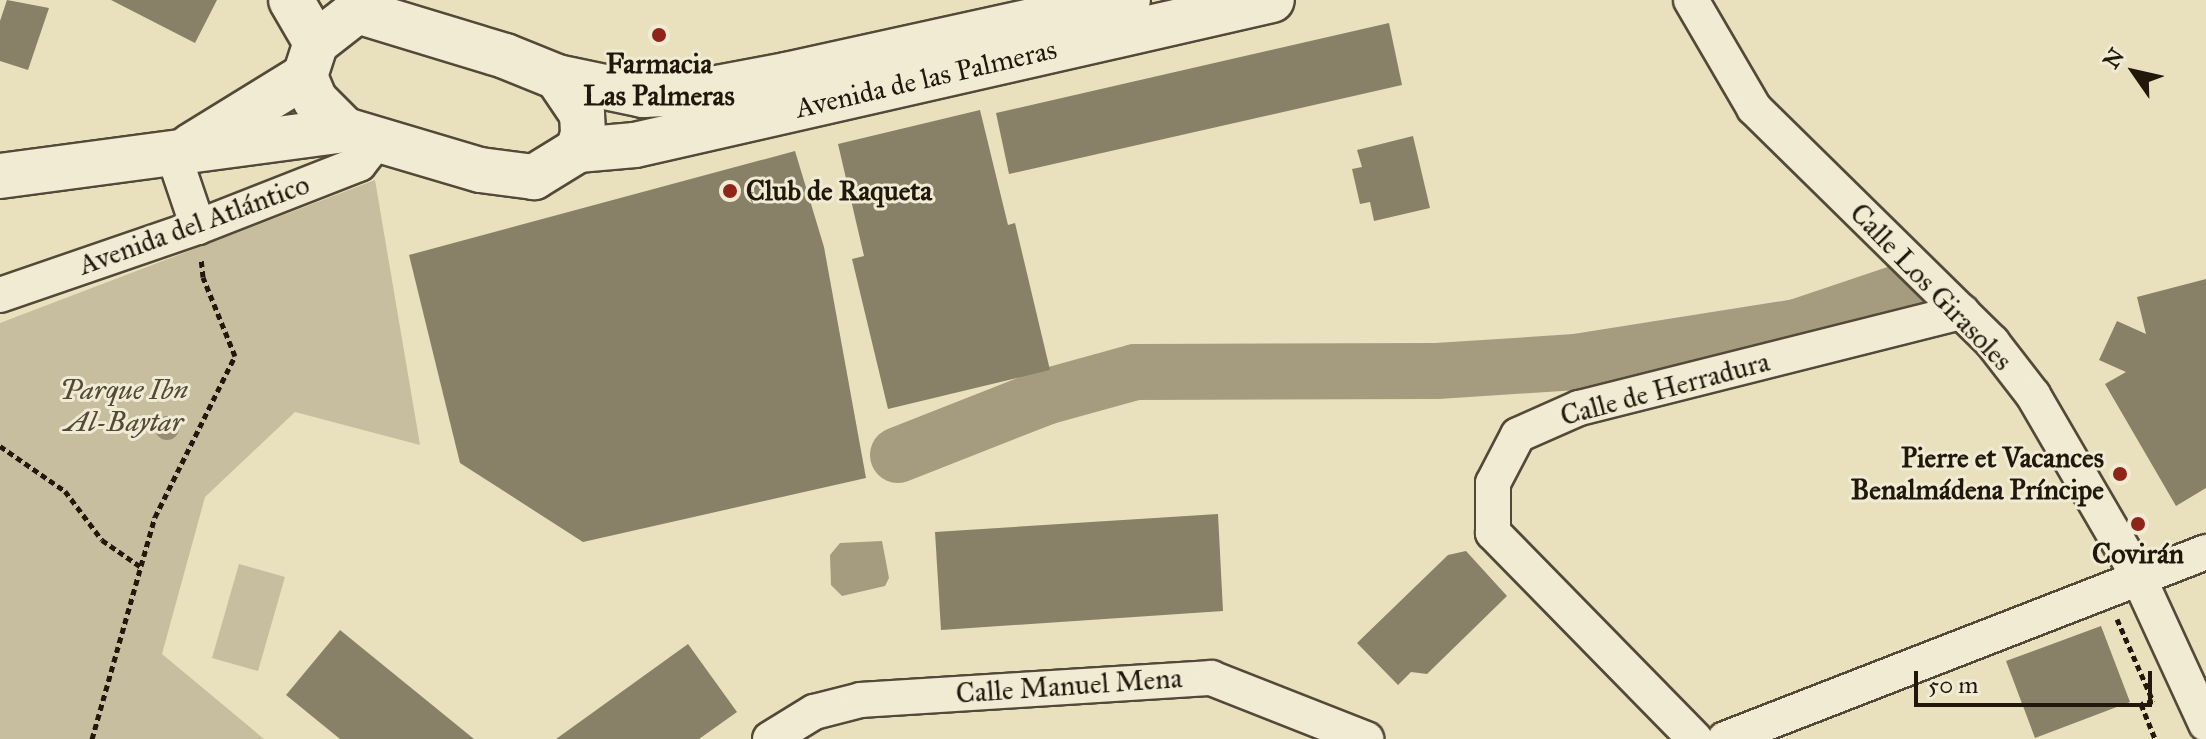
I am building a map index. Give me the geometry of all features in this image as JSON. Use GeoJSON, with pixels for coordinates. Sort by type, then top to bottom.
{"type":"FeatureCollection","features":[{"type":"Feature","properties":{"kind":"street"},"geometry":{"type":"LineString","coordinates":[[291,0],[310,60],[315,100],[362,135]]}},
{"type":"Feature","properties":{"kind":"street","name":"Avenida de las Palmeras"},"geometry":{"type":"LineString","coordinates":[[344,6],[505,56],[557,77],[643,95],[690,93],[1128,0]]}},
{"type":"Feature","properties":{"kind":"street","name":"Avenida de las Palmeras"},"geometry":{"type":"LineString","coordinates":[[578,150],[635,145],[1165,12],[1272,0]]}},
{"type":"Feature","properties":{"kind":"street","name":"Calle Los Girasoles"},"geometry":{"type":"LineString","coordinates":[[1691,0],[1754,108],[1962,312],[2033,395],[2137,574],[2206,724]]}},
{"type":"Feature","properties":{"kind":"street"},"geometry":{"type":"LineString","coordinates":[[174,156],[310,60],[344,6]]}},
{"type":"Feature","properties":{"kind":"street"},"geometry":{"type":"LineString","coordinates":[[0,176],[362,135],[520,176],[548,173],[578,150],[582,114],[557,77]]}},
{"type":"Feature","properties":{"kind":"street","name":"Avenida del Atlántico"},"geometry":{"type":"LineString","coordinates":[[0,295],[198,227],[359,164],[362,135]]}},
{"type":"Feature","properties":{"kind":"street"},"geometry":{"type":"LineString","coordinates":[[174,156],[198,227]]}},
{"type":"Feature","properties":{"kind":"street","name":"Calle de Herradura"},"geometry":{"type":"LineString","coordinates":[[1695,739],[1493,533],[1493,483],[1518,435],[1579,408],[1962,312]]}},
{"type":"Feature","properties":{"kind":"street"},"geometry":{"type":"LineString","coordinates":[[1725,739],[2137,574],[2206,552]]}},
{"type":"Feature","properties":{"kind":"street","name":"Calle Manuel Mena"},"geometry":{"type":"LineString","coordinates":[[770,739],[814,712],[861,700],[1211,678],[1366,739]]}},
{"type":"Feature","properties":{"kind":"path"},"geometry":{"type":"LineString","coordinates":[[92,739],[155,517],[235,356],[203,277],[198,227]]}},
{"type":"Feature","properties":{"kind":"path"},"geometry":{"type":"LineString","coordinates":[[0,446],[65,491],[102,540],[141,567]]}},
{"type":"Feature","properties":{"kind":"path"},"geometry":{"type":"LineString","coordinates":[[2114,612],[2153,701],[2141,704],[2155,739]]}},
{"type":"Feature","properties":{"kind":"green space","name":"Parque Ibn Al-Baytar"},"geometry":{"type":"Polygon","coordinates":[[[375,180],[420,445],[295,412],[205,497],[162,654],[264,739],[0,739],[0,323],[375,180]]]}},
{"type":"Feature","properties":{"kind":"green space"},"geometry":{"type":"Polygon","coordinates":[[[239,564],[285,577],[258,671],[212,658],[239,564]]]}},
{"type":"Feature","properties":{"kind":"shaded area"},"geometry":{"type":"Polygon","coordinates":[[[882,541],[889,578],[885,586],[842,596],[831,585],[830,555],[840,543],[882,541]]]}},
{"type":"Feature","properties":{"kind":"building"},"geometry":{"type":"Polygon","coordinates":[[[7,0],[49,8],[28,70],[0,61],[0,21],[7,0]]]}},
{"type":"Feature","properties":{"kind":"building"},"geometry":{"type":"Polygon","coordinates":[[[111,0],[217,0],[195,43],[111,0]]]}},
{"type":"Feature","properties":{"kind":"building"},"geometry":{"type":"Polygon","coordinates":[[[1389,23],[1402,85],[1009,174],[996,113],[1389,23]]]}},
{"type":"Feature","properties":{"kind":"building"},"geometry":{"type":"Polygon","coordinates":[[[980,110],[1008,225],[1015,223],[1050,370],[888,409],[852,259],[864,256],[838,144],[980,110]]]}},
{"type":"Feature","properties":{"kind":"building"},"geometry":{"type":"Polygon","coordinates":[[[1413,136],[1430,208],[1374,221],[1370,202],[1360,204],[1352,169],[1362,167],[1357,150],[1413,136]]]}},
{"type":"Feature","properties":{"kind":"building"},"geometry":{"type":"Polygon","coordinates":[[[795,151],[824,247],[866,478],[583,542],[460,463],[409,255],[795,151]]]}},
{"type":"Feature","properties":{"kind":"building"},"geometry":{"type":"Polygon","coordinates":[[[2206,279],[2206,488],[2176,506],[2105,384],[2126,372],[2099,360],[2117,321],[2146,334],[2137,297],[2206,279]]]}},
{"type":"Feature","properties":{"kind":"building"},"geometry":{"type":"Polygon","coordinates":[[[1218,514],[1223,611],[941,630],[935,532],[1218,514]]]}},
{"type":"Feature","properties":{"kind":"building"},"geometry":{"type":"Polygon","coordinates":[[[1466,551],[1507,596],[1427,674],[1411,672],[1398,685],[1357,643],[1448,555],[1466,551]]]}},
{"type":"Feature","properties":{"kind":"building"},"geometry":{"type":"Polygon","coordinates":[[[2101,626],[2130,702],[2035,738],[2006,661],[2101,626]]]}},
{"type":"Feature","properties":{"kind":"building"},"geometry":{"type":"Polygon","coordinates":[[[340,630],[474,739],[340,739],[286,695],[340,630]]]}},
{"type":"Feature","properties":{"kind":"building"},"geometry":{"type":"Polygon","coordinates":[[[688,644],[737,712],[699,739],[556,739],[688,644]]]}},
{"type":"Feature","properties":{"kind":"waterway"},"geometry":{"type":"LineString","coordinates":[[898,455],[1045,397],[1135,372],[1437,371],[1576,362],[1797,327],[1910,289]]}},
{"type":"Feature","properties":{"kind":"place","name":"Farmacia Las Palmeras"},"geometry":{"type":"Point","coordinates":[659,35]}},
{"type":"Feature","properties":{"kind":"place","name":"Club de Raqueta"},"geometry":{"type":"Point","coordinates":[730,191]}},
{"type":"Feature","properties":{"kind":"place","name":"Pierre et Vacances Benalmádena Príncipe"},"geometry":{"type":"Point","coordinates":[2120,474]}},
{"type":"Feature","properties":{"kind":"place","name":"Covirán"},"geometry":{"type":"Point","coordinates":[2138,524]}}]}
